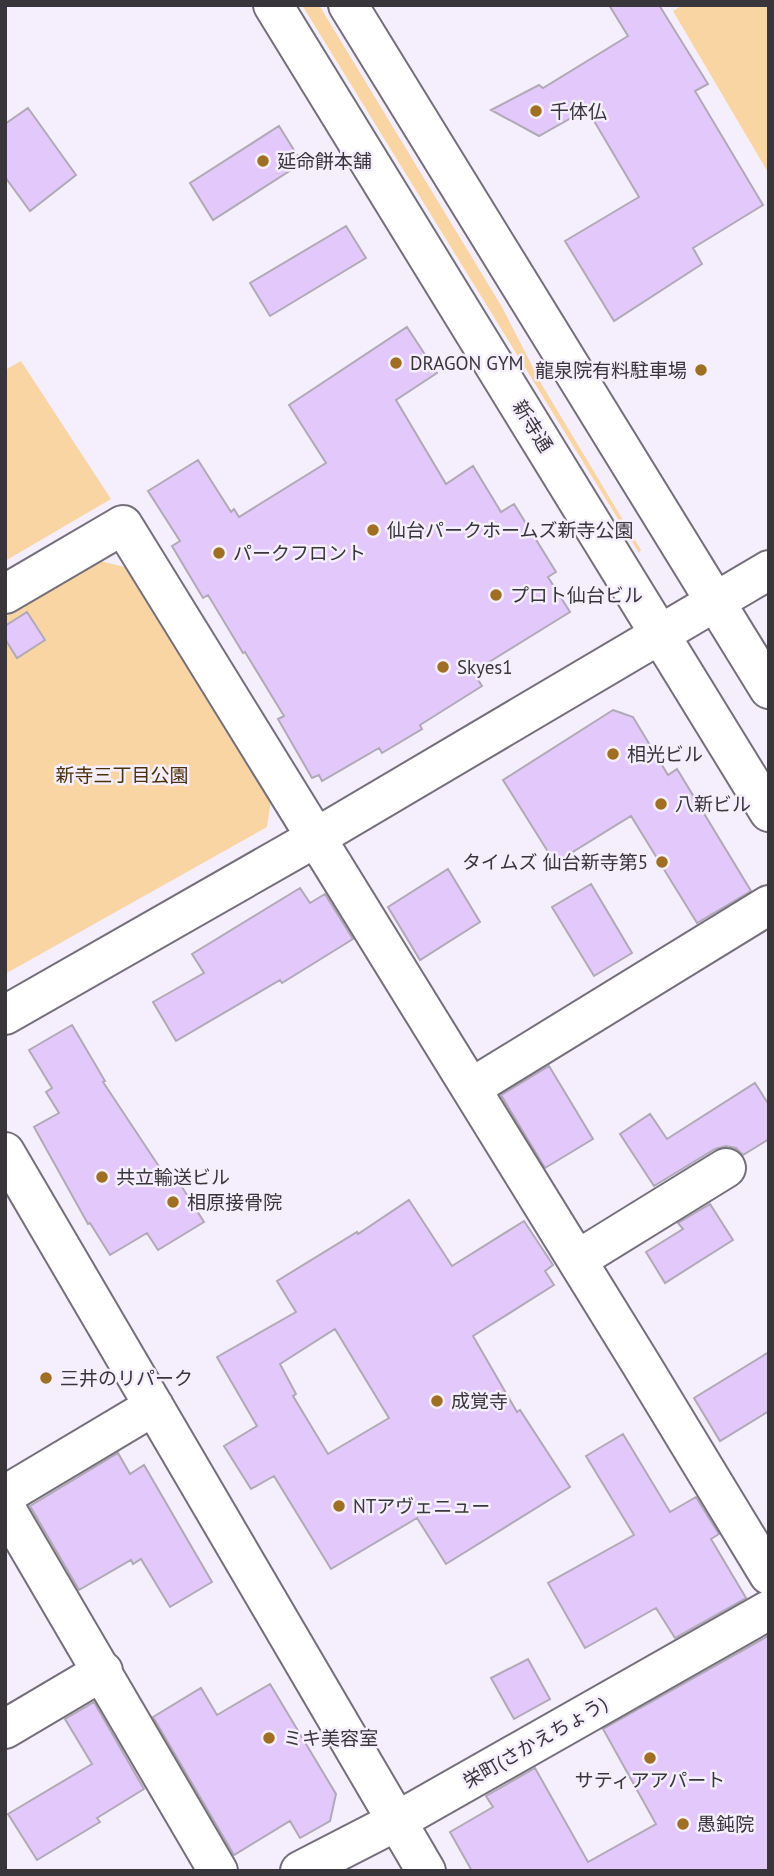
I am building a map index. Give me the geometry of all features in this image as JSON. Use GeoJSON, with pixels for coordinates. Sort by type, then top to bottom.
{"type":"FeatureCollection","features":[{"type":"Feature","properties":{"kind":"street","name":"新寺通"},"geometry":{"type":"LineString","coordinates":[[273,5],[769,812]]}},
{"type":"Feature","properties":{"kind":"street"},"geometry":{"type":"LineString","coordinates":[[348,5],[769,689]]}},
{"type":"Feature","properties":{"kind":"street"},"geometry":{"type":"LineString","coordinates":[[5,594],[123,525],[769,1575]]}},
{"type":"Feature","properties":{"kind":"street"},"geometry":{"type":"LineString","coordinates":[[5,1015],[317,837],[769,570]]}},
{"type":"Feature","properties":{"kind":"street"},"geometry":{"type":"LineString","coordinates":[[471,1088],[769,905]]}},
{"type":"Feature","properties":{"kind":"street"},"geometry":{"type":"LineString","coordinates":[[5,1152],[426,1871]]}},
{"type":"Feature","properties":{"kind":"street"},"geometry":{"type":"LineString","coordinates":[[577,1260],[726,1168]]}},
{"type":"Feature","properties":{"kind":"street"},"geometry":{"type":"LineString","coordinates":[[5,1494],[154,1406]]}},
{"type":"Feature","properties":{"kind":"street"},"geometry":{"type":"LineString","coordinates":[[5,1507],[218,1871]]}},
{"type":"Feature","properties":{"kind":"street","name":"栄町(さかえちょう)"},"geometry":{"type":"LineString","coordinates":[[300,1871],[397,1821],[769,1610]]}},
{"type":"Feature","properties":{"kind":"street"},"geometry":{"type":"LineString","coordinates":[[5,1729],[103,1671]]}},
{"type":"Feature","properties":{"kind":"green space"},"geometry":{"type":"Polygon","coordinates":[[[302,5],[319,5],[502,307],[542,385],[641,550],[639,553],[302,5]]]}},
{"type":"Feature","properties":{"kind":"green space"},"geometry":{"type":"Polygon","coordinates":[[[683,5],[769,5],[769,174],[673,11],[683,5]]]}},
{"type":"Feature","properties":{"kind":"green space"},"geometry":{"type":"Polygon","coordinates":[[[21,361],[111,499],[5,561],[5,370],[21,361]]]}},
{"type":"Feature","properties":{"kind":"green space","name":"新寺三丁目公園"},"geometry":{"type":"Polygon","coordinates":[[[100,561],[129,568],[272,793],[267,827],[5,974],[5,617],[100,561]]]}},
{"type":"Feature","properties":{"kind":"building"},"geometry":{"type":"Polygon","coordinates":[[[609,5],[659,5],[708,84],[695,91],[763,205],[693,248],[702,264],[614,321],[565,241],[639,197],[587,109],[539,136],[491,110],[539,85],[543,88],[628,36],[609,5]]]}},
{"type":"Feature","properties":{"kind":"building"},"geometry":{"type":"Polygon","coordinates":[[[28,108],[76,175],[30,211],[5,177],[5,124],[28,108]]]}},
{"type":"Feature","properties":{"kind":"building"},"geometry":{"type":"Polygon","coordinates":[[[279,126],[302,163],[213,220],[190,183],[279,126]]]}},
{"type":"Feature","properties":{"kind":"building"},"geometry":{"type":"Polygon","coordinates":[[[346,226],[366,258],[270,316],[250,283],[346,226]]]}},
{"type":"Feature","properties":{"kind":"building"},"geometry":{"type":"Polygon","coordinates":[[[407,327],[437,373],[396,400],[446,484],[473,466],[501,512],[514,504],[556,572],[548,577],[570,612],[473,672],[482,686],[420,725],[422,729],[382,753],[379,748],[322,781],[319,775],[312,778],[278,719],[284,716],[208,595],[203,598],[172,546],[180,541],[148,491],[198,460],[231,512],[234,509],[239,517],[326,463],[289,405],[407,327]]]}},
{"type":"Feature","properties":{"kind":"building"},"geometry":{"type":"Polygon","coordinates":[[[27,612],[45,640],[17,658],[5,639],[5,626],[27,612]]]}},
{"type":"Feature","properties":{"kind":"building"},"geometry":{"type":"Polygon","coordinates":[[[613,710],[633,717],[668,775],[677,769],[751,891],[697,923],[631,816],[555,863],[503,780],[613,710]]]}},
{"type":"Feature","properties":{"kind":"building"},"geometry":{"type":"Polygon","coordinates":[[[448,869],[480,922],[420,960],[388,907],[448,869]]]}},
{"type":"Feature","properties":{"kind":"building"},"geometry":{"type":"Polygon","coordinates":[[[591,884],[632,953],[594,976],[552,907],[591,884]]]}},
{"type":"Feature","properties":{"kind":"building"},"geometry":{"type":"Polygon","coordinates":[[[300,888],[310,903],[325,894],[353,939],[282,983],[280,980],[176,1041],[153,1002],[204,973],[192,954],[300,888]]]}},
{"type":"Feature","properties":{"kind":"building"},"geometry":{"type":"Polygon","coordinates":[[[72,1025],[105,1081],[103,1082],[168,1180],[175,1176],[204,1222],[158,1250],[147,1233],[110,1255],[90,1223],[88,1224],[34,1127],[59,1113],[46,1092],[52,1088],[29,1050],[72,1025]]]}},
{"type":"Feature","properties":{"kind":"building"},"geometry":{"type":"Polygon","coordinates":[[[549,1066],[593,1139],[545,1168],[501,1095],[549,1066]]]}},
{"type":"Feature","properties":{"kind":"building"},"geometry":{"type":"Polygon","coordinates":[[[755,1083],[769,1105],[769,1139],[743,1155],[736,1148],[726,1146],[715,1149],[654,1186],[620,1134],[650,1114],[667,1139],[755,1083]]]}},
{"type":"Feature","properties":{"kind":"building"},"geometry":{"type":"Polygon","coordinates":[[[409,1200],[452,1266],[524,1221],[553,1265],[545,1271],[554,1285],[473,1336],[517,1412],[520,1410],[570,1487],[446,1564],[417,1518],[331,1569],[274,1476],[251,1489],[224,1446],[257,1426],[217,1357],[296,1312],[277,1281],[357,1232],[358,1234],[409,1200]],[[335,1329],[280,1364],[296,1394],[293,1396],[328,1454],[389,1418],[335,1329]]]}},
{"type":"Feature","properties":{"kind":"building"},"geometry":{"type":"Polygon","coordinates":[[[710,1204],[733,1240],[665,1283],[646,1252],[683,1229],[678,1223],[710,1204]]]}},
{"type":"Feature","properties":{"kind":"building"},"geometry":{"type":"Polygon","coordinates":[[[769,1352],[769,1411],[720,1441],[694,1398],[769,1352]]]}},
{"type":"Feature","properties":{"kind":"building"},"geometry":{"type":"Polygon","coordinates":[[[623,1434],[670,1512],[696,1497],[719,1534],[711,1539],[746,1598],[675,1638],[656,1608],[585,1648],[548,1583],[634,1535],[586,1456],[623,1434]]]}},
{"type":"Feature","properties":{"kind":"building"},"geometry":{"type":"Polygon","coordinates":[[[118,1453],[130,1474],[144,1465],[212,1582],[170,1607],[141,1559],[133,1564],[131,1560],[79,1590],[30,1506],[118,1453]]]}},
{"type":"Feature","properties":{"kind":"building"},"geometry":{"type":"Polygon","coordinates":[[[768,1636],[769,1871],[472,1871],[450,1832],[493,1807],[486,1796],[535,1768],[588,1862],[656,1824],[603,1729],[768,1636]]]}},
{"type":"Feature","properties":{"kind":"building"},"geometry":{"type":"Polygon","coordinates":[[[528,1659],[550,1699],[514,1719],[491,1678],[528,1659]]]}},
{"type":"Feature","properties":{"kind":"building"},"geometry":{"type":"Polygon","coordinates":[[[270,1684],[336,1794],[330,1821],[300,1838],[290,1821],[234,1855],[153,1717],[201,1688],[217,1715],[270,1684]]]}},
{"type":"Feature","properties":{"kind":"building"},"geometry":{"type":"Polygon","coordinates":[[[94,1702],[144,1789],[97,1818],[100,1822],[37,1860],[8,1814],[92,1764],[65,1719],[94,1702]]]}},
{"type":"Feature","properties":{"kind":"place","name":"千体仏"},"geometry":{"type":"Point","coordinates":[536,111]}},
{"type":"Feature","properties":{"kind":"place","name":"延命餅本舗"},"geometry":{"type":"Point","coordinates":[263,161]}},
{"type":"Feature","properties":{"kind":"place","name":"DRAGON GYM"},"geometry":{"type":"Point","coordinates":[396,363]}},
{"type":"Feature","properties":{"kind":"place","name":"龍泉院有料駐車場"},"geometry":{"type":"Point","coordinates":[701,370]}},
{"type":"Feature","properties":{"kind":"place","name":"仙台パークホームズ新寺公園"},"geometry":{"type":"Point","coordinates":[373,530]}},
{"type":"Feature","properties":{"kind":"place","name":"パークフロント"},"geometry":{"type":"Point","coordinates":[219,553]}},
{"type":"Feature","properties":{"kind":"place","name":"プロト仙台ビル"},"geometry":{"type":"Point","coordinates":[496,595]}},
{"type":"Feature","properties":{"kind":"place","name":"Skyes1"},"geometry":{"type":"Point","coordinates":[443,667]}},
{"type":"Feature","properties":{"kind":"place","name":"相光ビル"},"geometry":{"type":"Point","coordinates":[613,754]}},
{"type":"Feature","properties":{"kind":"place","name":"八新ビル"},"geometry":{"type":"Point","coordinates":[661,804]}},
{"type":"Feature","properties":{"kind":"place","name":"タイムズ 仙台新寺第5"},"geometry":{"type":"Point","coordinates":[662,862]}},
{"type":"Feature","properties":{"kind":"place","name":"共立輸送ビル"},"geometry":{"type":"Point","coordinates":[102,1177]}},
{"type":"Feature","properties":{"kind":"place","name":"相原接骨院"},"geometry":{"type":"Point","coordinates":[173,1202]}},
{"type":"Feature","properties":{"kind":"place","name":"三井のリパーク"},"geometry":{"type":"Point","coordinates":[46,1378]}},
{"type":"Feature","properties":{"kind":"place","name":"成覚寺"},"geometry":{"type":"Point","coordinates":[437,1401]}},
{"type":"Feature","properties":{"kind":"place","name":"NTアヴェニュー"},"geometry":{"type":"Point","coordinates":[339,1506]}},
{"type":"Feature","properties":{"kind":"place","name":"ミキ美容室"},"geometry":{"type":"Point","coordinates":[269,1738]}},
{"type":"Feature","properties":{"kind":"place","name":"サティアアパート"},"geometry":{"type":"Point","coordinates":[650,1758]}},
{"type":"Feature","properties":{"kind":"place","name":"愚鈍院"},"geometry":{"type":"Point","coordinates":[683,1824]}}]}
